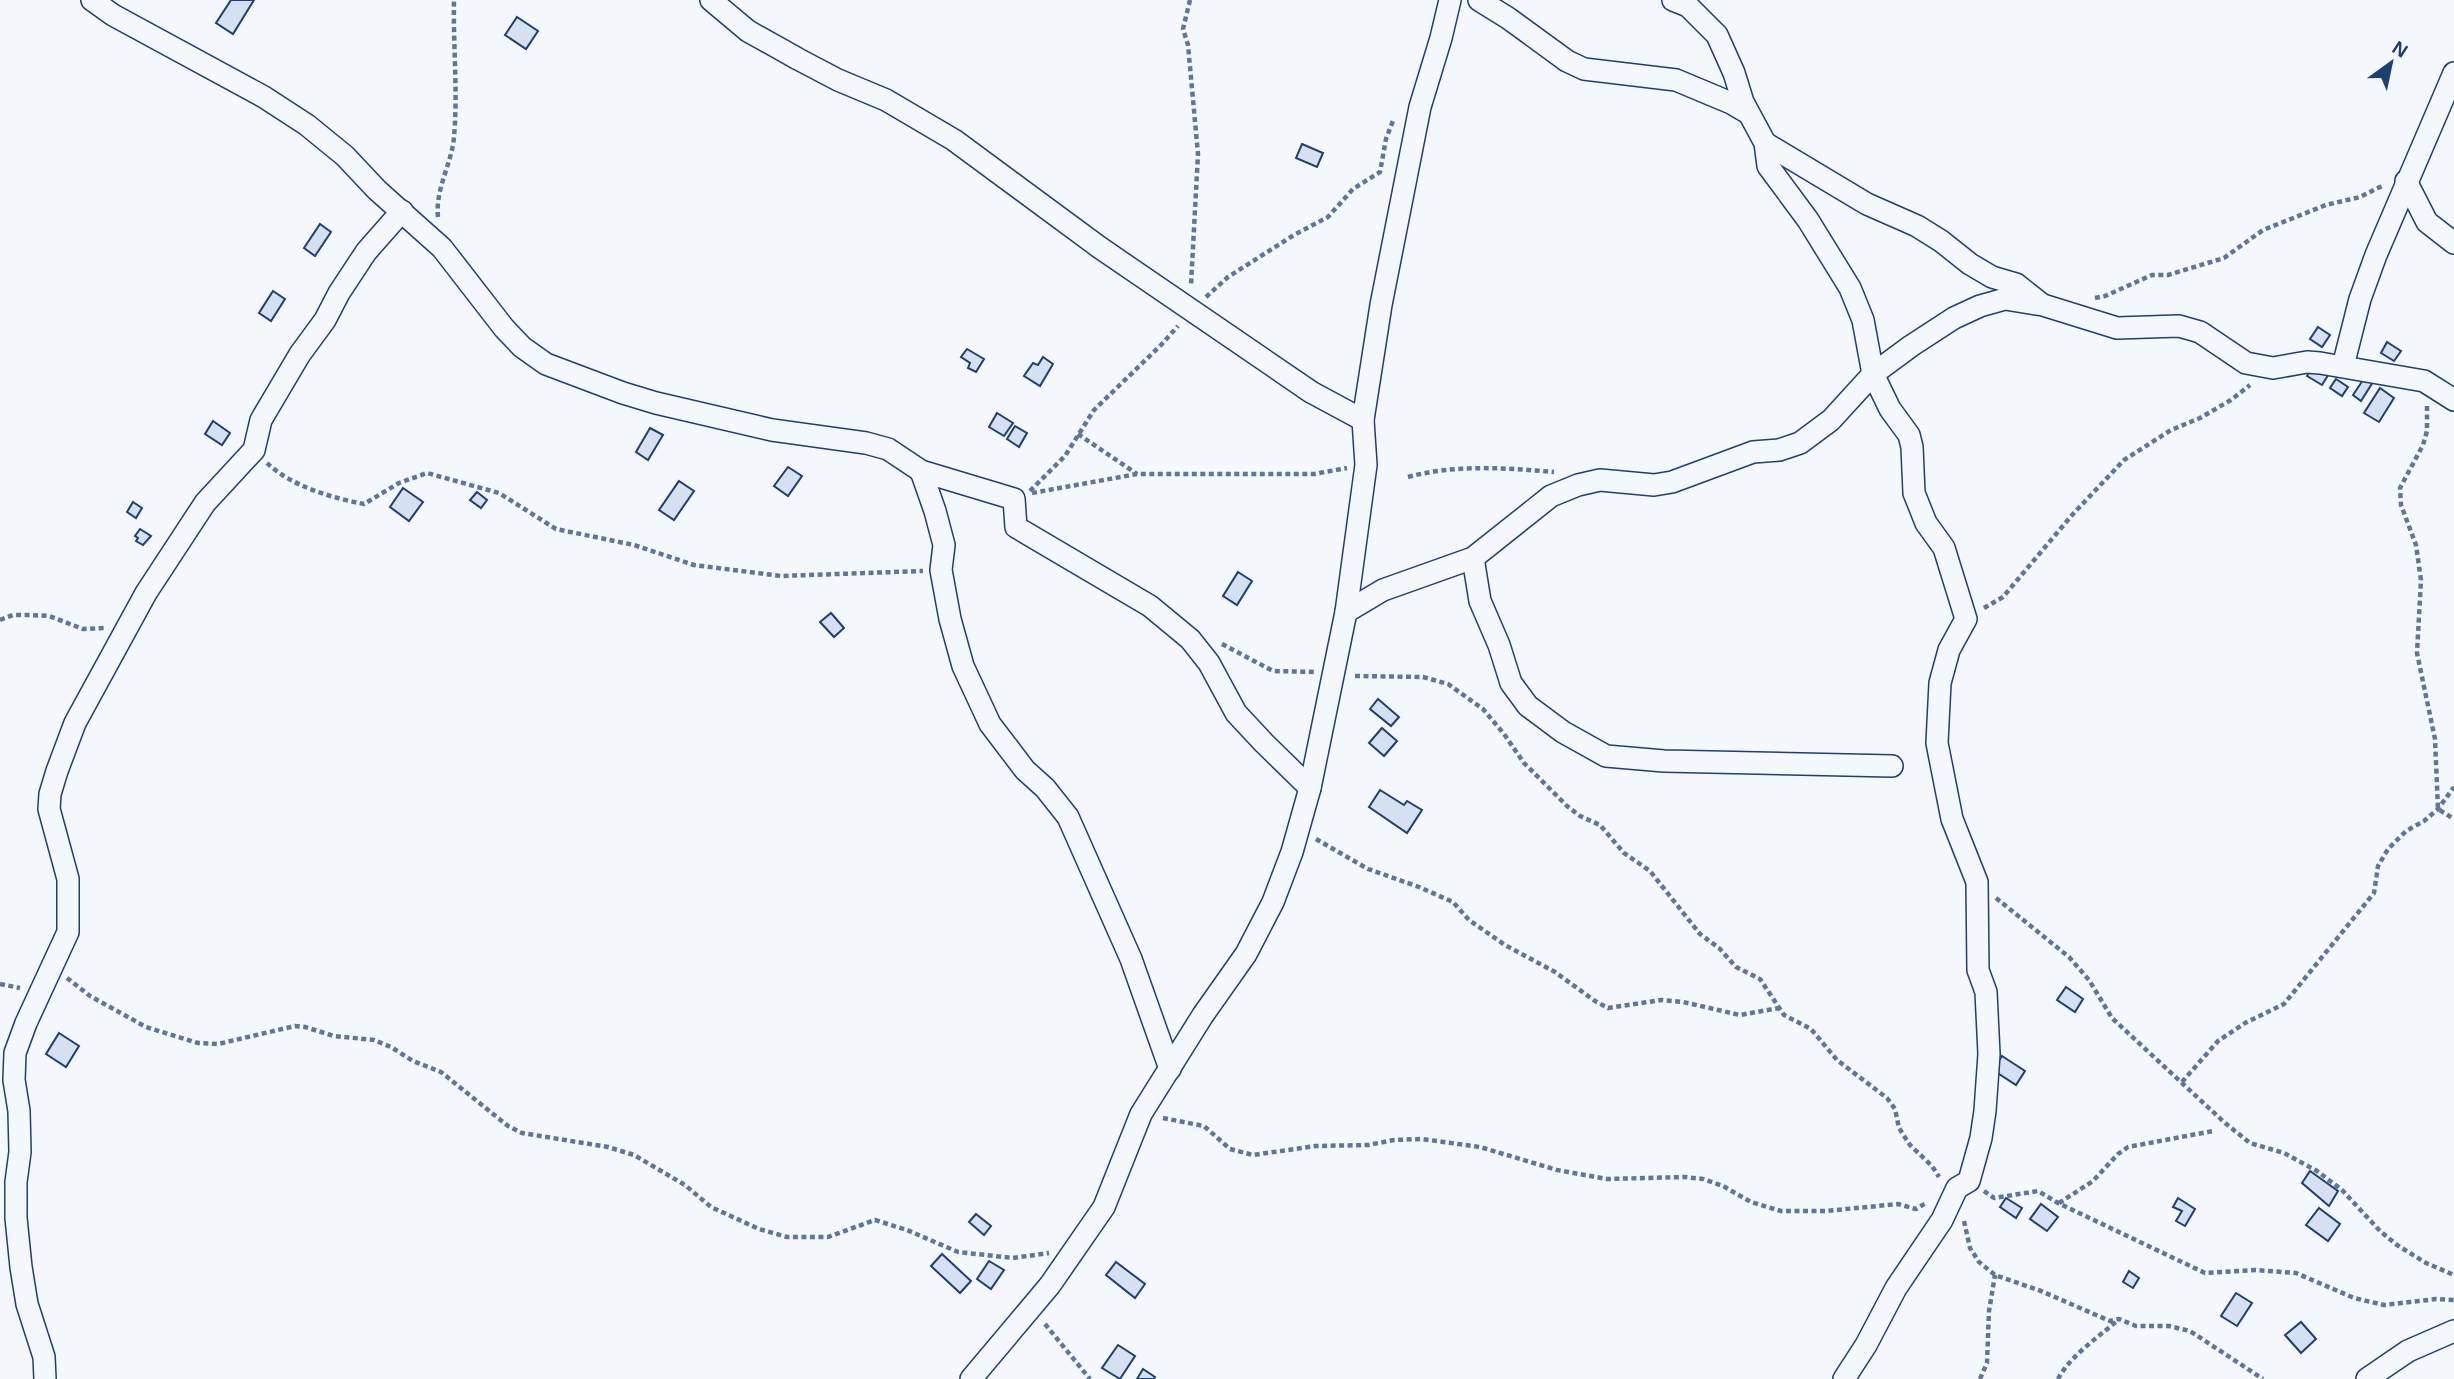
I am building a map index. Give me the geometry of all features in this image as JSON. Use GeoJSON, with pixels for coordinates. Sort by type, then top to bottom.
{"type":"FeatureCollection","features":[{"type":"Feature","properties":{"kind":"street"},"geometry":{"type":"LineString","coordinates":[[92,0],[113,15],[264,97],[307,125],[345,156],[377,190],[442,248],[504,328],[546,364],[656,403],[772,430],[866,443],[888,449],[921,471],[1021,496],[1016,527],[1151,606],[1190,639],[1209,663],[1236,713],[1311,788]]}},
{"type":"Feature","properties":{"kind":"street"},"geometry":{"type":"LineString","coordinates":[[710,0],[748,31],[838,80],[886,100],[954,140],[1099,247],[1191,310],[1311,392],[1363,420]]}},
{"type":"Feature","properties":{"kind":"street"},"geometry":{"type":"LineString","coordinates":[[971,1379],[1050,1285],[1104,1207],[1141,1114],[1203,1015],[1247,954],[1273,902],[1299,831],[1311,788],[1346,612],[1366,465],[1363,420],[1381,305],[1420,107],[1450,0]]}},
{"type":"Feature","properties":{"kind":"street"},"geometry":{"type":"LineString","coordinates":[[1479,0],[1567,61],[1584,69],[1676,80],[1748,113]]}},
{"type":"Feature","properties":{"kind":"street"},"geometry":{"type":"LineString","coordinates":[[1673,0],[1688,6],[1717,35],[1748,113],[1765,143],[1768,166],[1808,220],[1850,288],[1863,320],[1873,373],[1890,409],[1909,435],[1914,493],[1926,523],[1944,548],[1966,619],[1949,650],[1940,683],[1937,743],[1952,819],[1977,882],[1978,970],[1986,992],[1989,1054],[1981,1138],[1942,1220],[1896,1288],[1866,1345],[1844,1379]]}},
{"type":"Feature","properties":{"kind":"street"},"geometry":{"type":"LineString","coordinates":[[2343,366],[2360,299],[2408,177],[2454,74]]}},
{"type":"Feature","properties":{"kind":"street"},"geometry":{"type":"LineString","coordinates":[[1765,143],[1867,204],[1917,226],[1970,264],[1992,277],[2016,284],[2043,305]]}},
{"type":"Feature","properties":{"kind":"street"},"geometry":{"type":"LineString","coordinates":[[2408,177],[2427,222],[2454,243]]}},
{"type":"Feature","properties":{"kind":"street"},"geometry":{"type":"LineString","coordinates":[[46,1379],[44,1357],[27,1304],[20,1267],[16,1218],[16,1182],[20,1153],[19,1111],[14,1080],[15,1053],[22,1033],[68,932],[68,879],[48,809],[50,794],[75,723],[128,625],[205,503],[254,450],[261,421],[300,354],[325,320],[366,252],[402,211]]}},
{"type":"Feature","properties":{"kind":"street"},"geometry":{"type":"LineString","coordinates":[[1346,612],[1383,590],[1473,558],[1551,496],[1578,485],[1600,480],[1654,485],[1672,482],[1753,452],[1779,450],[1800,443],[1831,420],[1873,373],[1954,318],[1980,306],[2005,299],[2043,305],[2117,328],[2179,326],[2200,332],[2246,363],[2273,368],[2307,362],[2424,381],[2454,400]]}},
{"type":"Feature","properties":{"kind":"street"},"geometry":{"type":"LineString","coordinates":[[921,471],[944,545],[942,570],[950,619],[963,666],[990,724],[1025,770],[1045,788],[1068,817],[1131,959],[1170,1069]]}},
{"type":"Feature","properties":{"kind":"street"},"geometry":{"type":"LineString","coordinates":[[1473,558],[1480,601],[1499,645],[1511,683],[1528,706],[1563,732],[1606,756],[1664,761],[1892,766]]}},
{"type":"Feature","properties":{"kind":"street"},"geometry":{"type":"LineString","coordinates":[[2367,1379],[2408,1351],[2454,1331]]}},
{"type":"Feature","properties":{"kind":"path"},"geometry":{"type":"LineString","coordinates":[[442,248],[437,212],[444,172],[454,140],[454,0]]}},
{"type":"Feature","properties":{"kind":"path"},"geometry":{"type":"LineString","coordinates":[[1190,0],[1183,29],[1188,46],[1198,154],[1191,310]]}},
{"type":"Feature","properties":{"kind":"path"},"geometry":{"type":"LineString","coordinates":[[1021,496],[1065,456],[1094,411],[1161,345],[1191,310],[1228,277],[1328,217],[1353,189],[1380,172],[1386,139],[1396,113]]}},
{"type":"Feature","properties":{"kind":"path"},"geometry":{"type":"LineString","coordinates":[[2092,298],[2105,296],[2152,275],[2168,275],[2224,258],[2263,230],[2326,205],[2360,197],[2408,177]]}},
{"type":"Feature","properties":{"kind":"path"},"geometry":{"type":"LineString","coordinates":[[1966,619],[2003,597],[2073,514],[2124,460],[2171,430],[2200,418],[2231,400],[2273,368]]}},
{"type":"Feature","properties":{"kind":"path"},"geometry":{"type":"LineString","coordinates":[[2424,381],[2428,409],[2425,438],[2400,488],[2401,505],[2416,545],[2421,580],[2417,653],[2435,739],[2438,809]]}},
{"type":"Feature","properties":{"kind":"path"},"geometry":{"type":"LineString","coordinates":[[1078,433],[1137,474]]}},
{"type":"Feature","properties":{"kind":"path"},"geometry":{"type":"LineString","coordinates":[[254,450],[277,473],[341,499],[364,504],[399,483],[427,473],[499,493],[556,529],[634,545],[694,565],[781,576],[942,570]]}},
{"type":"Feature","properties":{"kind":"path"},"geometry":{"type":"LineString","coordinates":[[1021,496],[1137,474],[1314,474],[1366,465]]}},
{"type":"Feature","properties":{"kind":"path"},"geometry":{"type":"LineString","coordinates":[[1408,477],[1430,471],[1491,467],[1556,472]]}},
{"type":"Feature","properties":{"kind":"path"},"geometry":{"type":"LineString","coordinates":[[0,620],[13,615],[30,615],[49,616],[83,629],[128,625]]}},
{"type":"Feature","properties":{"kind":"path"},"geometry":{"type":"LineString","coordinates":[[1212,639],[1273,671],[1423,677],[1448,684],[1483,709],[1524,763],[1567,806],[1580,816],[1600,825],[1625,853],[1650,871],[1700,934],[1719,948],[1736,967],[1760,979],[1784,1015],[1811,1029],[1837,1060],[1887,1098],[1895,1109],[1899,1128],[1910,1145],[1958,1186],[1994,1198],[2038,1191],[2205,1273],[2256,1270],[2296,1273],[2354,1298],[2384,1305],[2426,1299],[2454,1300]]}},
{"type":"Feature","properties":{"kind":"path"},"geometry":{"type":"LineString","coordinates":[[2182,1082],[2218,1041],[2245,1023],[2284,1004],[2374,893],[2378,866],[2388,849],[2406,831],[2438,809],[2454,787]]}},
{"type":"Feature","properties":{"kind":"path"},"geometry":{"type":"LineString","coordinates":[[2438,809],[2454,819]]}},
{"type":"Feature","properties":{"kind":"path"},"geometry":{"type":"LineString","coordinates":[[1299,831],[1367,869],[1453,902],[1469,920],[1505,945],[1555,972],[1608,1008],[1662,1000],[1683,1002],[1740,1016],[1779,1008]]}},
{"type":"Feature","properties":{"kind":"path"},"geometry":{"type":"LineString","coordinates":[[1977,882],[2069,957],[2090,981],[2112,1018],[2225,1124],[2250,1143],[2276,1150],[2317,1171],[2342,1190],[2379,1231],[2397,1245],[2426,1263],[2454,1275]]}},
{"type":"Feature","properties":{"kind":"path"},"geometry":{"type":"LineString","coordinates":[[53,966],[90,996],[146,1027],[198,1043],[218,1044],[295,1026],[334,1036],[374,1040],[413,1061],[441,1072],[508,1126],[522,1133],[581,1142],[634,1155],[685,1185],[710,1207],[759,1229],[786,1237],[828,1237],[875,1220],[907,1230],[958,1252],[1013,1258],[1075,1249]]}},
{"type":"Feature","properties":{"kind":"path"},"geometry":{"type":"LineString","coordinates":[[1141,1114],[1204,1126],[1230,1149],[1253,1155],[1316,1146],[1368,1145],[1422,1139],[1480,1147],[1557,1170],[1606,1178],[1703,1179],[1723,1186],[1751,1202],[1781,1211],[1826,1211],[1898,1204],[1916,1209],[1958,1186]]}},
{"type":"Feature","properties":{"kind":"path"},"geometry":{"type":"LineString","coordinates":[[2058,1203],[2093,1181],[2118,1154],[2129,1147],[2213,1131]]}},
{"type":"Feature","properties":{"kind":"path"},"geometry":{"type":"LineString","coordinates":[[1958,1186],[1970,1248],[1979,1262],[1995,1275],[2110,1321],[2119,1319],[2136,1326],[2169,1326],[2190,1331],[2263,1379]]}},
{"type":"Feature","properties":{"kind":"path"},"geometry":{"type":"LineString","coordinates":[[1980,1379],[1987,1363],[1989,1311],[1995,1275]]}},
{"type":"Feature","properties":{"kind":"path"},"geometry":{"type":"LineString","coordinates":[[1031,1307],[1090,1379]]}},
{"type":"Feature","properties":{"kind":"path"},"geometry":{"type":"LineString","coordinates":[[2059,1379],[2064,1368],[2076,1355],[2119,1319]]}},
{"type":"Feature","properties":{"kind":"building"},"geometry":{"type":"Polygon","coordinates":[[[231,0],[254,0],[233,34],[216,23],[231,0]]]}},
{"type":"Feature","properties":{"kind":"building"},"geometry":{"type":"Polygon","coordinates":[[[517,17],[538,31],[526,49],[505,35],[517,17]]]}},
{"type":"Feature","properties":{"kind":"building"},"geometry":{"type":"Polygon","coordinates":[[[1302,144],[1323,153],[1317,167],[1296,158],[1302,144]]]}},
{"type":"Feature","properties":{"kind":"building"},"geometry":{"type":"Polygon","coordinates":[[[320,224],[331,232],[315,256],[304,248],[320,224]]]}},
{"type":"Feature","properties":{"kind":"building"},"geometry":{"type":"Polygon","coordinates":[[[273,291],[285,299],[271,321],[259,313],[273,291]]]}},
{"type":"Feature","properties":{"kind":"building"},"geometry":{"type":"Polygon","coordinates":[[[2318,327],[2330,335],[2322,347],[2310,339],[2318,327]]]}},
{"type":"Feature","properties":{"kind":"building"},"geometry":{"type":"Polygon","coordinates":[[[2387,342],[2401,351],[2394,361],[2381,353],[2387,342]]]}},
{"type":"Feature","properties":{"kind":"building"},"geometry":{"type":"Polygon","coordinates":[[[967,349],[984,359],[976,372],[968,368],[970,363],[961,357],[967,349]]]}},
{"type":"Feature","properties":{"kind":"building"},"geometry":{"type":"Polygon","coordinates":[[[1043,357],[1053,364],[1040,386],[1024,376],[1033,363],[1038,365],[1043,357]]]}},
{"type":"Feature","properties":{"kind":"building"},"geometry":{"type":"Polygon","coordinates":[[[2315,363],[2330,372],[2322,385],[2307,376],[2315,363]]]}},
{"type":"Feature","properties":{"kind":"building"},"geometry":{"type":"Polygon","coordinates":[[[2365,377],[2373,382],[2361,401],[2353,395],[2365,377]]]}},
{"type":"Feature","properties":{"kind":"building"},"geometry":{"type":"Polygon","coordinates":[[[2336,379],[2348,387],[2342,396],[2330,388],[2336,379]]]}},
{"type":"Feature","properties":{"kind":"building"},"geometry":{"type":"Polygon","coordinates":[[[2380,388],[2394,398],[2379,422],[2364,413],[2380,388]]]}},
{"type":"Feature","properties":{"kind":"building"},"geometry":{"type":"Polygon","coordinates":[[[997,413],[1013,423],[1004,436],[989,427],[997,413]]]}},
{"type":"Feature","properties":{"kind":"building"},"geometry":{"type":"Polygon","coordinates":[[[213,421],[230,433],[222,445],[205,434],[213,421]]]}},
{"type":"Feature","properties":{"kind":"building"},"geometry":{"type":"Polygon","coordinates":[[[1015,426],[1027,433],[1019,447],[1007,439],[1015,426]]]}},
{"type":"Feature","properties":{"kind":"building"},"geometry":{"type":"Polygon","coordinates":[[[650,428],[663,435],[648,460],[636,452],[650,428]]]}},
{"type":"Feature","properties":{"kind":"building"},"geometry":{"type":"Polygon","coordinates":[[[788,467],[802,476],[788,496],[774,486],[788,467]]]}},
{"type":"Feature","properties":{"kind":"building"},"geometry":{"type":"Polygon","coordinates":[[[679,481],[694,491],[674,520],[659,510],[679,481]]]}},
{"type":"Feature","properties":{"kind":"building"},"geometry":{"type":"Polygon","coordinates":[[[403,488],[423,502],[409,521],[390,507],[403,488]]]}},
{"type":"Feature","properties":{"kind":"building"},"geometry":{"type":"Polygon","coordinates":[[[477,492],[487,500],[481,508],[470,500],[477,492]]]}},
{"type":"Feature","properties":{"kind":"building"},"geometry":{"type":"Polygon","coordinates":[[[133,502],[142,508],[136,518],[127,512],[133,502]]]}},
{"type":"Feature","properties":{"kind":"building"},"geometry":{"type":"Polygon","coordinates":[[[140,529],[151,536],[143,545],[136,541],[138,538],[135,536],[140,529]]]}},
{"type":"Feature","properties":{"kind":"building"},"geometry":{"type":"Polygon","coordinates":[[[1238,572],[1252,581],[1237,605],[1223,596],[1238,572]]]}},
{"type":"Feature","properties":{"kind":"building"},"geometry":{"type":"Polygon","coordinates":[[[831,613],[844,628],[834,637],[820,622],[831,613]]]}},
{"type":"Feature","properties":{"kind":"building"},"geometry":{"type":"Polygon","coordinates":[[[1378,699],[1399,717],[1391,726],[1370,709],[1378,699]]]}},
{"type":"Feature","properties":{"kind":"building"},"geometry":{"type":"Polygon","coordinates":[[[1382,728],[1397,741],[1384,756],[1369,743],[1382,728]]]}},
{"type":"Feature","properties":{"kind":"building"},"geometry":{"type":"Polygon","coordinates":[[[1380,790],[1404,805],[1407,801],[1422,810],[1407,833],[1369,807],[1380,790]]]}},
{"type":"Feature","properties":{"kind":"building"},"geometry":{"type":"Polygon","coordinates":[[[2066,987],[2083,999],[2075,1012],[2057,1000],[2066,987]]]}},
{"type":"Feature","properties":{"kind":"building"},"geometry":{"type":"Polygon","coordinates":[[[59,1033],[79,1046],[66,1067],[46,1054],[59,1033]]]}},
{"type":"Feature","properties":{"kind":"building"},"geometry":{"type":"Polygon","coordinates":[[[2002,1056],[2025,1071],[2016,1085],[1993,1070],[2002,1056]]]}},
{"type":"Feature","properties":{"kind":"building"},"geometry":{"type":"Polygon","coordinates":[[[2310,1171],[2338,1191],[2329,1206],[2302,1183],[2310,1171]]]}},
{"type":"Feature","properties":{"kind":"building"},"geometry":{"type":"Polygon","coordinates":[[[2006,1198],[2022,1208],[2016,1218],[2000,1207],[2006,1198]]]}},
{"type":"Feature","properties":{"kind":"building"},"geometry":{"type":"Polygon","coordinates":[[[2178,1198],[2195,1209],[2185,1226],[2176,1221],[2182,1211],[2173,1207],[2178,1198]]]}},
{"type":"Feature","properties":{"kind":"building"},"geometry":{"type":"Polygon","coordinates":[[[2041,1204],[2058,1217],[2047,1231],[2030,1219],[2041,1204]]]}},
{"type":"Feature","properties":{"kind":"building"},"geometry":{"type":"Polygon","coordinates":[[[2319,1208],[2340,1224],[2328,1241],[2306,1225],[2319,1208]]]}},
{"type":"Feature","properties":{"kind":"building"},"geometry":{"type":"Polygon","coordinates":[[[976,1214],[991,1226],[984,1235],[969,1222],[976,1214]]]}},
{"type":"Feature","properties":{"kind":"building"},"geometry":{"type":"Polygon","coordinates":[[[942,1254],[971,1281],[960,1293],[931,1266],[942,1254]]]}},
{"type":"Feature","properties":{"kind":"building"},"geometry":{"type":"Polygon","coordinates":[[[989,1261],[1004,1270],[991,1289],[977,1279],[989,1261]]]}},
{"type":"Feature","properties":{"kind":"building"},"geometry":{"type":"Polygon","coordinates":[[[1116,1262],[1145,1284],[1135,1298],[1106,1275],[1116,1262]]]}},
{"type":"Feature","properties":{"kind":"building"},"geometry":{"type":"Polygon","coordinates":[[[2129,1271],[2139,1278],[2133,1288],[2123,1282],[2129,1271]]]}},
{"type":"Feature","properties":{"kind":"building"},"geometry":{"type":"Polygon","coordinates":[[[2236,1293],[2252,1303],[2237,1326],[2221,1316],[2236,1293]]]}},
{"type":"Feature","properties":{"kind":"building"},"geometry":{"type":"Polygon","coordinates":[[[2301,1322],[2316,1339],[2301,1353],[2285,1335],[2301,1322]]]}},
{"type":"Feature","properties":{"kind":"building"},"geometry":{"type":"Polygon","coordinates":[[[1118,1345],[1135,1356],[1120,1379],[1102,1368],[1118,1345]]]}},
{"type":"Feature","properties":{"kind":"building"},"geometry":{"type":"Polygon","coordinates":[[[1143,1369],[1155,1377],[1154,1379],[1137,1379],[1143,1369]]]}}]}
